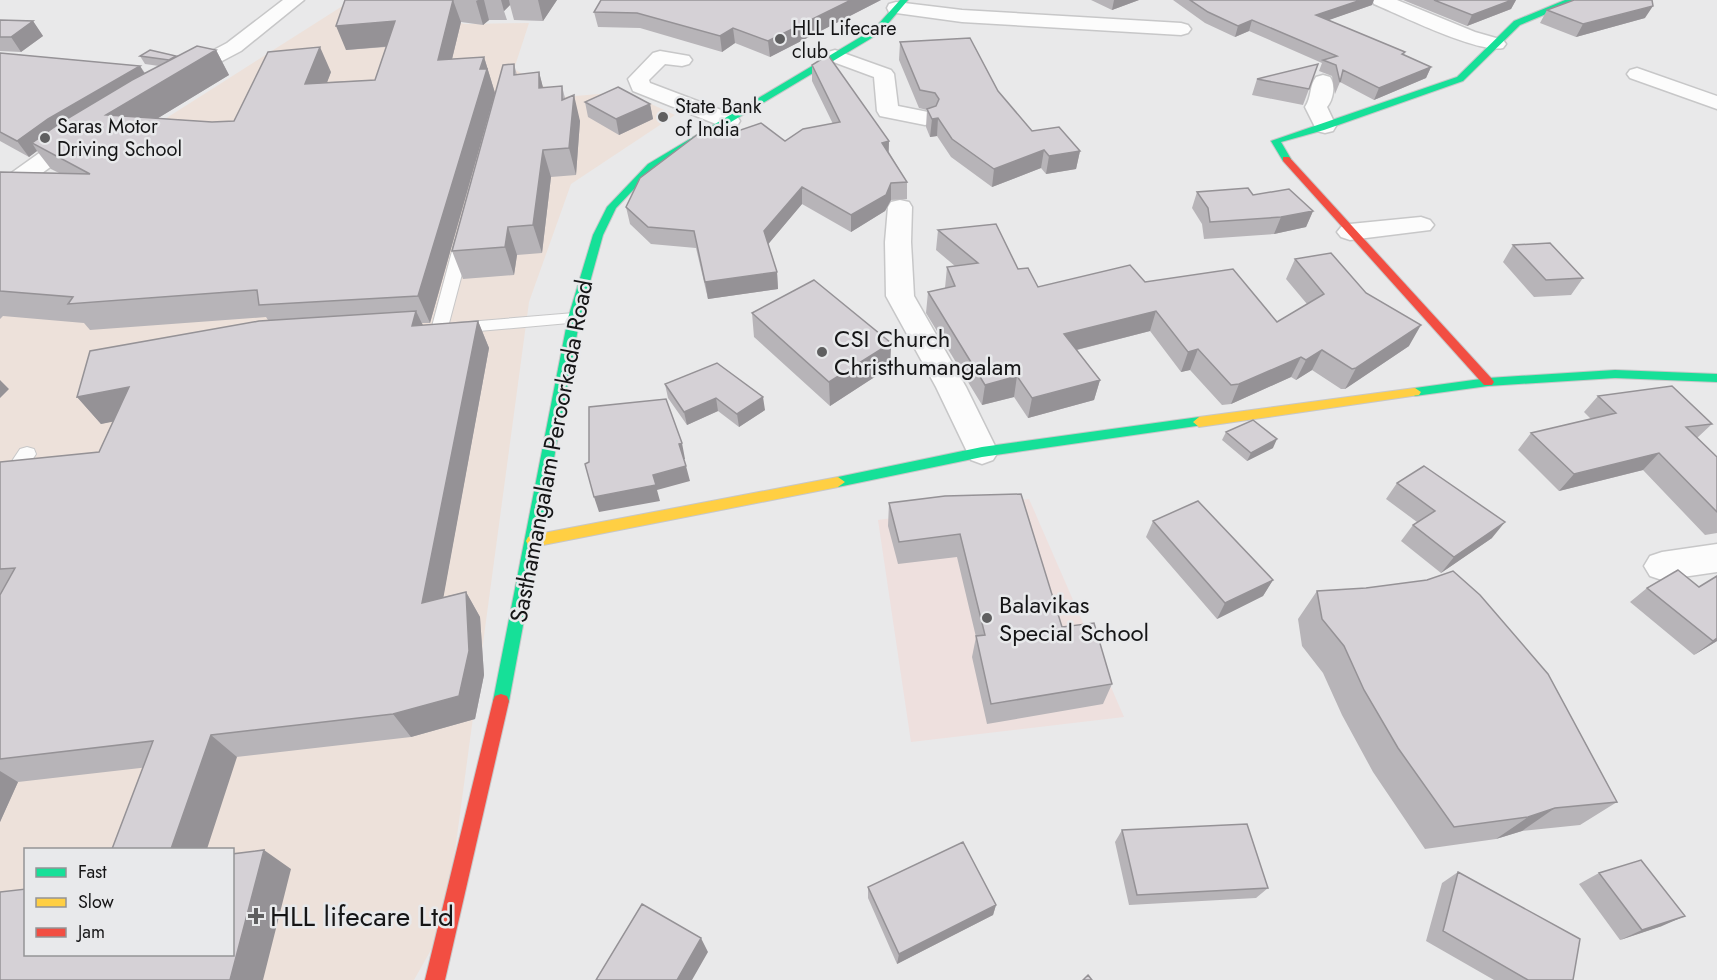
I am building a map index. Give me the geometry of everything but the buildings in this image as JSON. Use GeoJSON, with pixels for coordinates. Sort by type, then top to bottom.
{"type":"FeatureCollection","features":[{"type":"Feature","properties":{"kind":"street"},"geometry":{"type":"LineString","coordinates":[[156,81],[177,77],[234,47],[295,0]]}},
{"type":"Feature","properties":{"kind":"street"},"geometry":{"type":"LineString","coordinates":[[1381,0],[1468,36],[1496,44]]}},
{"type":"Feature","properties":{"kind":"street"},"geometry":{"type":"LineString","coordinates":[[1488,382],[1289,165],[1276,141],[1460,79],[1517,23],[1568,2],[1583,0]]}},
{"type":"Feature","properties":{"kind":"street"},"geometry":{"type":"LineString","coordinates":[[900,4],[962,16],[1181,29]]}},
{"type":"Feature","properties":{"kind":"street","name":"Sasthamangalam Peroorkada Road"},"geometry":{"type":"LineString","coordinates":[[435,980],[498,715],[574,318],[598,235],[612,207],[651,166],[877,31],[900,4]]}},
{"type":"Feature","properties":{"kind":"street"},"geometry":{"type":"LineString","coordinates":[[835,56],[884,74],[888,111],[925,118]]}},
{"type":"Feature","properties":{"kind":"street"},"geometry":{"type":"LineString","coordinates":[[682,60],[660,57],[638,79],[640,87],[729,120]]}},
{"type":"Feature","properties":{"kind":"street"},"geometry":{"type":"LineString","coordinates":[[1637,74],[1717,103]]}},
{"type":"Feature","properties":{"kind":"street"},"geometry":{"type":"LineString","coordinates":[[1323,81],[1321,101],[1316,107],[1325,126]]}},
{"type":"Feature","properties":{"kind":"street"},"geometry":{"type":"LineString","coordinates":[[0,192],[98,123]]}},
{"type":"Feature","properties":{"kind":"street"},"geometry":{"type":"LineString","coordinates":[[900,207],[898,242],[900,296],[951,387],[982,452]]}},
{"type":"Feature","properties":{"kind":"street"},"geometry":{"type":"LineString","coordinates":[[1350,232],[1421,225]]}},
{"type":"Feature","properties":{"kind":"street"},"geometry":{"type":"LineString","coordinates":[[533,541],[982,452],[1488,382],[1615,374],[1717,378]]}},
{"type":"Feature","properties":{"kind":"street"},"geometry":{"type":"LineString","coordinates":[[1662,566],[1717,558]]}},
{"type":"Feature","properties":{"kind":"lane"},"geometry":{"type":"LineString","coordinates":[[466,228],[433,330],[574,318]]}},
{"type":"Feature","properties":{"kind":"lane"},"geometry":{"type":"LineString","coordinates":[[0,494],[27,454]]}},
{"type":"Feature","properties":{"kind":"shaded area"},"geometry":{"type":"Polygon","coordinates":[[[352,0],[465,24],[529,23],[514,69],[562,97],[625,92],[675,115],[571,184],[529,302],[445,925],[414,980],[0,980],[0,224],[352,0]]]}},
{"type":"Feature","properties":{"kind":"shaded area","name":"Balavikas Special School"},"geometry":{"type":"Polygon","coordinates":[[[1029,499],[1124,717],[911,742],[878,520],[1029,499]]]}},
{"type":"Feature","properties":{"kind":"traffic: fast"},"geometry":{"type":"LineString","coordinates":[[501,701],[574,318],[598,235],[612,207],[651,166],[877,31],[904,0]]}},
{"type":"Feature","properties":{"kind":"traffic: fast"},"geometry":{"type":"LineString","coordinates":[[1286,159],[1276,141],[1321,128],[1460,79],[1517,23],[1568,2],[1583,0]]}},
{"type":"Feature","properties":{"kind":"traffic: fast"},"geometry":{"type":"LineString","coordinates":[[1415,392],[1488,382],[1615,374],[1717,378]]}},
{"type":"Feature","properties":{"kind":"traffic: fast"},"geometry":{"type":"LineString","coordinates":[[838,482],[982,452],[1199,422]]}},
{"type":"Feature","properties":{"kind":"traffic: slow"},"geometry":{"type":"LineString","coordinates":[[1199,422],[1415,392]]}},
{"type":"Feature","properties":{"kind":"traffic: slow"},"geometry":{"type":"LineString","coordinates":[[533,541],[838,482]]}},
{"type":"Feature","properties":{"kind":"traffic: jam"},"geometry":{"type":"LineString","coordinates":[[1286,159],[1488,382]]}},
{"type":"Feature","properties":{"kind":"traffic: jam"},"geometry":{"type":"LineString","coordinates":[[435,980],[501,701]]}},
{"type":"Feature","properties":{"kind":"place","name":"HLL Lifecare club"},"geometry":{"type":"Point","coordinates":[780,39]}},
{"type":"Feature","properties":{"kind":"place","name":"State Bank of India"},"geometry":{"type":"Point","coordinates":[663,117]}},
{"type":"Feature","properties":{"kind":"place","name":"Saras Motor Driving School"},"geometry":{"type":"Point","coordinates":[45,138]}},
{"type":"Feature","properties":{"kind":"place","name":"CSI Church Christhumangalam"},"geometry":{"type":"Point","coordinates":[822,352]}},
{"type":"Feature","properties":{"kind":"place","name":"Balavikas Special School"},"geometry":{"type":"Point","coordinates":[987,618]}},
{"type":"Feature","properties":{"kind":"place","name":"HLL lifecare Ltd"},"geometry":{"type":"Point","coordinates":[256,916]}}]}
